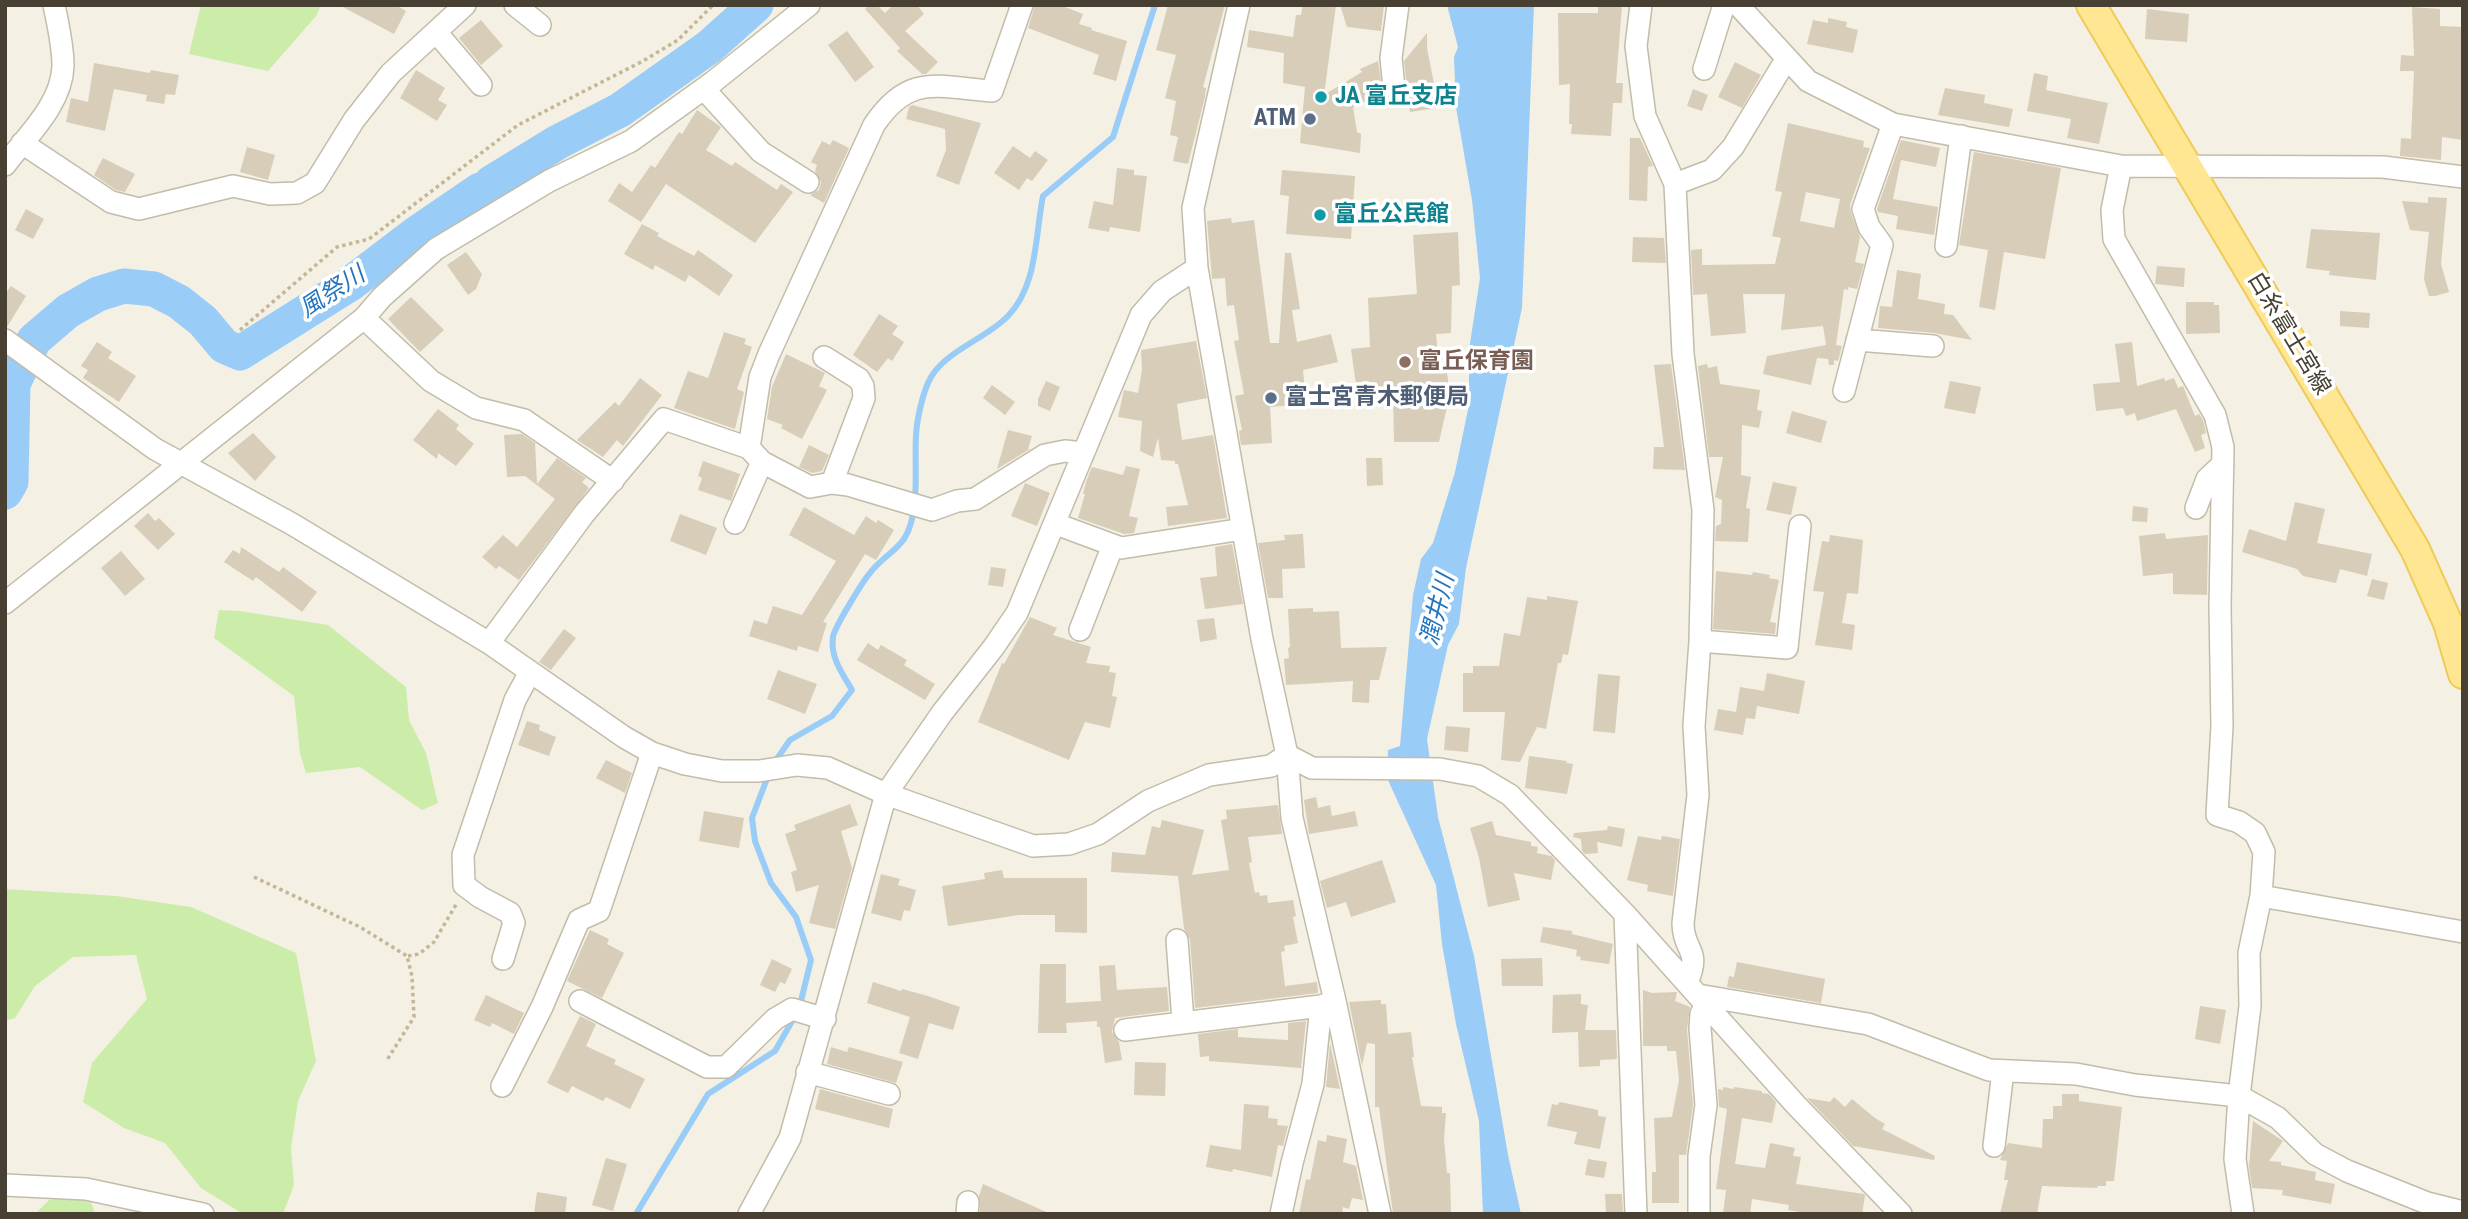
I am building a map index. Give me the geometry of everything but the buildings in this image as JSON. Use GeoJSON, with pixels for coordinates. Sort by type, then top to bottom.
{"type":"FeatureCollection","features":[{"type":"Feature","properties":{"kind":"main road","name":"白糸富士宮線"},"geometry":{"type":"LineString","coordinates":[[2091,5],[2415,548],[2448,623],[2463,674]]}},
{"type":"Feature","properties":{"kind":"street"},"geometry":{"type":"LineString","coordinates":[[5,165],[52,103],[63,69],[62,46],[54,5]]}},
{"type":"Feature","properties":{"kind":"street"},"geometry":{"type":"LineString","coordinates":[[514,5],[540,25]]}},
{"type":"Feature","properties":{"kind":"street"},"geometry":{"type":"LineString","coordinates":[[5,603],[364,318],[382,297],[436,248],[549,181],[631,142],[704,89],[809,5]]}},
{"type":"Feature","properties":{"kind":"street"},"geometry":{"type":"LineString","coordinates":[[735,523],[755,455],[760,377],[874,125],[887,105],[900,95],[919,87],[992,91],[1022,5]]}},
{"type":"Feature","properties":{"kind":"street"},"geometry":{"type":"LineString","coordinates":[[1239,5],[1193,208],[1197,268],[1262,639],[1287,755],[1292,818],[1328,1003],[1380,1214]]}},
{"type":"Feature","properties":{"kind":"street"},"geometry":{"type":"LineString","coordinates":[[1394,87],[1391,58],[1398,5]]}},
{"type":"Feature","properties":{"kind":"street"},"geometry":{"type":"LineString","coordinates":[[1641,5],[1636,46],[1645,116],[1675,184],[1683,354],[1703,510],[1700,641],[1694,726],[1698,795],[1683,923],[1683,937],[1694,953],[1693,968],[1701,1014],[1706,1105],[1699,1156],[1699,1214]]}},
{"type":"Feature","properties":{"kind":"street"},"geometry":{"type":"LineString","coordinates":[[1704,69],[1724,5]]}},
{"type":"Feature","properties":{"kind":"street"},"geometry":{"type":"LineString","coordinates":[[1738,5],[1808,80],[1893,124],[2121,166],[2383,167],[2463,177]]}},
{"type":"Feature","properties":{"kind":"street"},"geometry":{"type":"LineString","coordinates":[[22,143],[111,202],[139,209],[233,186],[270,194],[297,193],[315,183],[354,120],[391,73],[436,32],[453,8]]}},
{"type":"Feature","properties":{"kind":"street"},"geometry":{"type":"LineString","coordinates":[[436,32],[481,85]]}},
{"type":"Feature","properties":{"kind":"street"},"geometry":{"type":"LineString","coordinates":[[1675,184],[1712,170],[1733,147],[1787,58]]}},
{"type":"Feature","properties":{"kind":"street"},"geometry":{"type":"LineString","coordinates":[[704,89],[761,152],[808,182]]}},
{"type":"Feature","properties":{"kind":"street"},"geometry":{"type":"LineString","coordinates":[[1844,391],[1882,245],[1869,227],[1863,209],[1893,124]]}},
{"type":"Feature","properties":{"kind":"street"},"geometry":{"type":"LineString","coordinates":[[1946,246],[1961,136]]}},
{"type":"Feature","properties":{"kind":"street"},"geometry":{"type":"LineString","coordinates":[[2121,166],[2112,210],[2114,239],[2216,415],[2223,447],[2220,607],[2222,726],[2217,815],[2239,822],[2255,833],[2264,852],[2261,896],[2249,953],[2250,1006],[2239,1096],[2235,1159],[2243,1214]]}},
{"type":"Feature","properties":{"kind":"street"},"geometry":{"type":"LineString","coordinates":[[750,1214],[790,1138],[820,1018],[886,794],[942,713],[993,649],[1017,613],[1141,315],[1162,291],[1197,268]]}},
{"type":"Feature","properties":{"kind":"street"},"geometry":{"type":"LineString","coordinates":[[364,318],[431,381],[476,408],[524,419],[613,481]]}},
{"type":"Feature","properties":{"kind":"street"},"geometry":{"type":"LineString","coordinates":[[5,340],[180,464],[292,524],[489,643],[624,737],[652,753],[685,764],[722,771],[759,771],[797,765],[828,768],[886,794],[1033,846],[1069,844],[1098,834],[1148,801],[1209,775],[1271,766],[1287,755]]}},
{"type":"Feature","properties":{"kind":"street"},"geometry":{"type":"LineString","coordinates":[[1857,340],[1933,346]]}},
{"type":"Feature","properties":{"kind":"street"},"geometry":{"type":"LineString","coordinates":[[824,357],[859,379],[864,398],[832,483]]}},
{"type":"Feature","properties":{"kind":"street"},"geometry":{"type":"LineString","coordinates":[[489,643],[561,545],[664,419],[755,455],[810,487],[832,483],[848,485],[932,510],[957,501],[975,499],[1045,455],[1065,451],[1083,453]]}},
{"type":"Feature","properties":{"kind":"street"},"geometry":{"type":"LineString","coordinates":[[2196,508],[2207,479],[2223,464]]}},
{"type":"Feature","properties":{"kind":"street"},"geometry":{"type":"LineString","coordinates":[[1056,524],[1121,548],[1243,528]]}},
{"type":"Feature","properties":{"kind":"street"},"geometry":{"type":"LineString","coordinates":[[1700,641],[1787,648],[1800,526]]}},
{"type":"Feature","properties":{"kind":"street"},"geometry":{"type":"LineString","coordinates":[[1080,630],[1113,545]]}},
{"type":"Feature","properties":{"kind":"street"},"geometry":{"type":"LineString","coordinates":[[503,959],[514,923],[510,913],[464,885],[463,855],[515,700],[530,672]]}},
{"type":"Feature","properties":{"kind":"street"},"geometry":{"type":"LineString","coordinates":[[502,1086],[542,1007],[579,920],[599,911],[652,753]]}},
{"type":"Feature","properties":{"kind":"street"},"geometry":{"type":"LineString","coordinates":[[1287,755],[1312,768],[1440,769],[1478,776],[1510,795],[1625,914],[1796,1105],[1901,1214]]}},
{"type":"Feature","properties":{"kind":"street"},"geometry":{"type":"LineString","coordinates":[[2261,896],[2463,932]]}},
{"type":"Feature","properties":{"kind":"street"},"geometry":{"type":"LineString","coordinates":[[1625,914],[1636,1214]]}},
{"type":"Feature","properties":{"kind":"street"},"geometry":{"type":"LineString","coordinates":[[1177,940],[1183,1021]]}},
{"type":"Feature","properties":{"kind":"street"},"geometry":{"type":"LineString","coordinates":[[1697,994],[1868,1024],[1989,1070],[2076,1074],[2135,1085],[2239,1096],[2278,1118],[2315,1154],[2347,1171],[2427,1203],[2463,1212]]}},
{"type":"Feature","properties":{"kind":"street"},"geometry":{"type":"LineString","coordinates":[[580,1001],[707,1067],[726,1067],[775,1019],[792,1009],[820,1018]]}},
{"type":"Feature","properties":{"kind":"street"},"geometry":{"type":"LineString","coordinates":[[1125,1030],[1328,1003]]}},
{"type":"Feature","properties":{"kind":"street"},"geometry":{"type":"LineString","coordinates":[[1281,1214],[1313,1084],[1328,1003]]}},
{"type":"Feature","properties":{"kind":"street"},"geometry":{"type":"LineString","coordinates":[[1994,1146],[2003,1071]]}},
{"type":"Feature","properties":{"kind":"street"},"geometry":{"type":"LineString","coordinates":[[807,1072],[889,1094]]}},
{"type":"Feature","properties":{"kind":"street"},"geometry":{"type":"LineString","coordinates":[[5,1185],[86,1189],[203,1214]]}},
{"type":"Feature","properties":{"kind":"path"},"geometry":{"type":"LineString","coordinates":[[240,330],[337,247],[369,239],[518,125],[643,61],[678,40],[713,5]]}},
{"type":"Feature","properties":{"kind":"path"},"geometry":{"type":"LineString","coordinates":[[254,877],[360,927],[407,956],[419,954],[433,942],[454,908],[464,885]]}},
{"type":"Feature","properties":{"kind":"path"},"geometry":{"type":"LineString","coordinates":[[387,1060],[414,1017],[412,976],[407,956]]}},
{"type":"Feature","properties":{"kind":"green space"},"geometry":{"type":"Polygon","coordinates":[[[201,5],[321,5],[316,16],[268,71],[189,54],[201,5]]]}},
{"type":"Feature","properties":{"kind":"green space"},"geometry":{"type":"Polygon","coordinates":[[[219,610],[328,625],[406,687],[409,720],[426,753],[438,803],[422,810],[360,767],[306,773],[300,753],[294,696],[214,638],[219,610]]]}},
{"type":"Feature","properties":{"kind":"green space"},"geometry":{"type":"Polygon","coordinates":[[[5,889],[116,896],[191,907],[296,953],[316,1061],[298,1101],[291,1148],[294,1185],[283,1214],[243,1214],[201,1188],[165,1143],[124,1128],[83,1102],[92,1063],[147,999],[136,955],[73,957],[35,986],[15,1018],[5,1021],[5,889]]]}},
{"type":"Feature","properties":{"kind":"green space"},"geometry":{"type":"Polygon","coordinates":[[[89,1196],[95,1214],[35,1214],[49,1200],[89,1196]]]}},
{"type":"Feature","properties":{"kind":"water","name":"潤井川"},"geometry":{"type":"Polygon","coordinates":[[[1447,5],[1534,5],[1522,308],[1466,568],[1459,624],[1448,645],[1427,739],[1438,817],[1474,956],[1508,1155],[1521,1214],[1483,1214],[1479,1121],[1456,1024],[1442,944],[1436,885],[1387,778],[1388,750],[1400,746],[1413,595],[1421,559],[1433,543],[1455,472],[1469,405],[1469,350],[1480,278],[1472,200],[1456,107],[1454,57],[1458,47],[1447,5]]]}},
{"type":"Feature","properties":{"kind":"waterway","name":"風祭川"},"geometry":{"type":"LineString","coordinates":[[5,492],[11,482],[13,384],[34,340],[68,311],[98,294],[124,286],[154,289],[179,302],[203,321],[224,346],[240,353],[350,284],[480,190],[486,189],[491,183],[558,142],[620,110],[709,47],[756,5]]}},
{"type":"Feature","properties":{"kind":"waterway"},"geometry":{"type":"LineString","coordinates":[[774,763],[790,740],[832,716],[852,690],[835,658],[833,637],[866,578],[900,544],[909,528],[915,502],[917,429],[928,383],[943,363],[998,324],[1018,304],[1034,259],[1043,196],[1113,137],[1155,5]]}},
{"type":"Feature","properties":{"kind":"waterway"},"geometry":{"type":"LineString","coordinates":[[636,1214],[708,1094],[775,1051],[799,1009],[811,960],[796,917],[771,883],[755,841],[752,818],[768,776]]}},
{"type":"Feature","properties":{"kind":"place","name":"JA 富丘支店"},"geometry":{"type":"Point","coordinates":[1321,97]}},
{"type":"Feature","properties":{"kind":"place","name":"ATM"},"geometry":{"type":"Point","coordinates":[1310,119]}},
{"type":"Feature","properties":{"kind":"place","name":"富丘公民館"},"geometry":{"type":"Point","coordinates":[1320,215]}},
{"type":"Feature","properties":{"kind":"place","name":"富丘保育園"},"geometry":{"type":"Point","coordinates":[1405,362]}},
{"type":"Feature","properties":{"kind":"place","name":"富士宮青木郵便局"},"geometry":{"type":"Point","coordinates":[1271,398]}}]}
